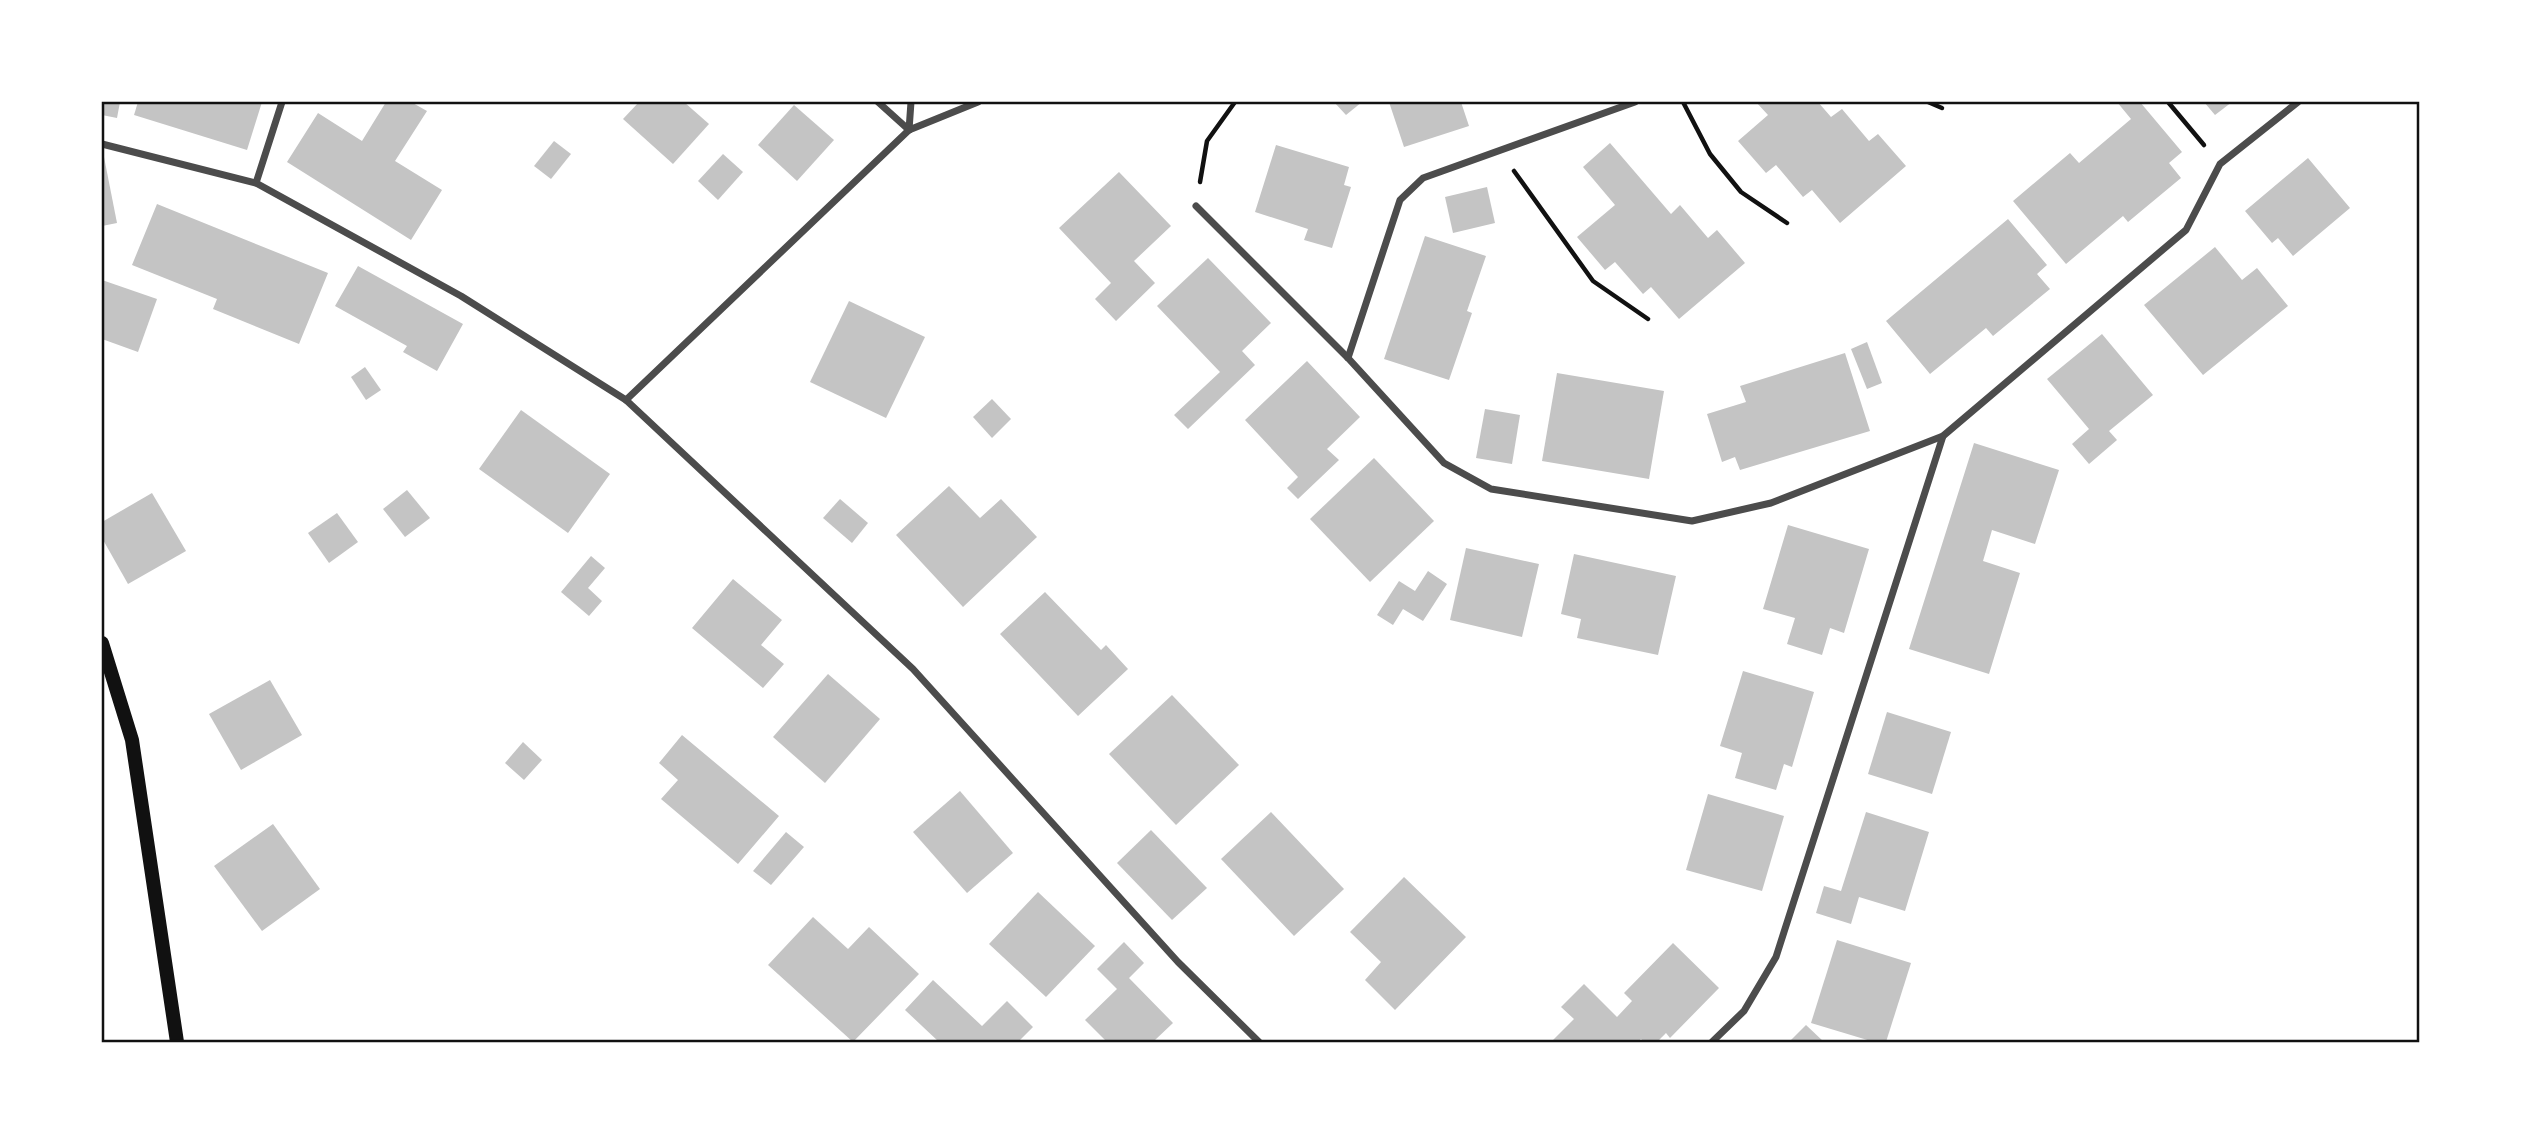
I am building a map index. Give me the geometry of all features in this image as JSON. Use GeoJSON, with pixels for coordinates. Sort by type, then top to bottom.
{"type":"FeatureCollection","features":[{"type":"Feature","properties":{"kind":"main road"},"geometry":{"type":"LineString","coordinates":[[102,643],[132,740],[177,1042]]}},
{"type":"Feature","properties":{"kind":"street"},"geometry":{"type":"LineString","coordinates":[[256,183],[282,102]]}},
{"type":"Feature","properties":{"kind":"street"},"geometry":{"type":"LineString","coordinates":[[878,102],[909,130]]}},
{"type":"Feature","properties":{"kind":"street"},"geometry":{"type":"LineString","coordinates":[[909,130],[911,102]]}},
{"type":"Feature","properties":{"kind":"street"},"geometry":{"type":"LineString","coordinates":[[626,400],[909,130],[978,102]]}},
{"type":"Feature","properties":{"kind":"street"},"geometry":{"type":"LineString","coordinates":[[1348,358],[1400,200],[1423,178],[1634,102]]}},
{"type":"Feature","properties":{"kind":"street"},"geometry":{"type":"LineString","coordinates":[[1196,206],[1348,358],[1444,463],[1491,489],[1692,522],[1771,503],[1943,436],[2186,230],[2220,164],[2298,102]]}},
{"type":"Feature","properties":{"kind":"street"},"geometry":{"type":"LineString","coordinates":[[102,144],[256,183],[461,296],[626,400],[913,669],[1178,962],[1259,1042]]}},
{"type":"Feature","properties":{"kind":"street"},"geometry":{"type":"LineString","coordinates":[[1712,1042],[1744,1011],[1776,957],[1943,436]]}},
{"type":"Feature","properties":{"kind":"path"},"geometry":{"type":"LineString","coordinates":[[1196,206],[1208,141],[1235,102]]}},
{"type":"Feature","properties":{"kind":"path"},"geometry":{"type":"LineString","coordinates":[[1683,102],[1710,154],[1741,192],[1787,223]]}},
{"type":"Feature","properties":{"kind":"path"},"geometry":{"type":"LineString","coordinates":[[1928,102],[1942,108]]}},
{"type":"Feature","properties":{"kind":"path"},"geometry":{"type":"LineString","coordinates":[[2168,102],[2220,164]]}},
{"type":"Feature","properties":{"kind":"path"},"geometry":{"type":"LineString","coordinates":[[1500,151],[1593,281],[1648,319]]}},
{"type":"Feature","properties":{"kind":"building"},"geometry":{"type":"Polygon","coordinates":[[[102,102],[120,102],[117,118],[102,115],[102,102]]]}},
{"type":"Feature","properties":{"kind":"building"},"geometry":{"type":"Polygon","coordinates":[[[138,102],[262,102],[247,150],[134,115],[138,102]]]}},
{"type":"Feature","properties":{"kind":"building"},"geometry":{"type":"Polygon","coordinates":[[[386,102],[411,102],[427,111],[395,161],[442,190],[411,240],[287,162],[318,113],[362,141],[386,102]]]}},
{"type":"Feature","properties":{"kind":"building"},"geometry":{"type":"Polygon","coordinates":[[[639,102],[684,102],[709,124],[673,164],[623,119],[639,102]]]}},
{"type":"Feature","properties":{"kind":"building"},"geometry":{"type":"Polygon","coordinates":[[[1334,102],[1362,102],[1346,115],[1334,102]]]}},
{"type":"Feature","properties":{"kind":"building"},"geometry":{"type":"Polygon","coordinates":[[[1389,102],[1461,102],[1469,126],[1404,147],[1389,102]]]}},
{"type":"Feature","properties":{"kind":"building"},"geometry":{"type":"Polygon","coordinates":[[[1756,102],[1818,102],[1831,117],[1842,109],[1869,141],[1878,134],[1906,166],[1840,223],[1812,190],[1803,197],[1776,165],[1766,173],[1738,141],[1768,115],[1756,102]]]}},
{"type":"Feature","properties":{"kind":"building"},"geometry":{"type":"Polygon","coordinates":[[[2117,102],[2140,102],[2182,152],[2169,163],[2181,178],[2128,222],[2123,216],[2066,264],[2013,201],[2070,153],[2079,163],[2131,119],[2117,102]]]}},
{"type":"Feature","properties":{"kind":"building"},"geometry":{"type":"Polygon","coordinates":[[[2204,102],[2232,102],[2215,115],[2204,102]]]}},
{"type":"Feature","properties":{"kind":"building"},"geometry":{"type":"Polygon","coordinates":[[[794,105],[834,140],[797,181],[758,145],[794,105]]]}},
{"type":"Feature","properties":{"kind":"building"},"geometry":{"type":"Polygon","coordinates":[[[554,141],[571,154],[551,179],[534,166],[554,141]]]}},
{"type":"Feature","properties":{"kind":"building"},"geometry":{"type":"Polygon","coordinates":[[[1610,143],[1671,214],[1680,205],[1708,238],[1717,230],[1745,263],[1679,319],[1651,287],[1643,294],[1615,262],[1605,270],[1577,237],[1615,205],[1583,167],[1610,143]]]}},
{"type":"Feature","properties":{"kind":"building"},"geometry":{"type":"Polygon","coordinates":[[[1276,145],[1349,167],[1344,185],[1351,187],[1332,248],[1304,240],[1308,229],[1255,212],[1276,145]]]}},
{"type":"Feature","properties":{"kind":"building"},"geometry":{"type":"Polygon","coordinates":[[[723,154],[743,172],[718,200],[698,181],[723,154]]]}},
{"type":"Feature","properties":{"kind":"building"},"geometry":{"type":"Polygon","coordinates":[[[102,157],[117,223],[102,226],[102,157]]]}},
{"type":"Feature","properties":{"kind":"building"},"geometry":{"type":"Polygon","coordinates":[[[2308,158],[2350,208],[2293,256],[2278,238],[2272,243],[2245,211],[2308,158]]]}},
{"type":"Feature","properties":{"kind":"building"},"geometry":{"type":"Polygon","coordinates":[[[1119,172],[1171,226],[1134,261],[1155,283],[1116,321],[1095,299],[1111,283],[1059,228],[1119,172]]]}},
{"type":"Feature","properties":{"kind":"building"},"geometry":{"type":"Polygon","coordinates":[[[1487,187],[1495,223],[1453,233],[1445,197],[1487,187]]]}},
{"type":"Feature","properties":{"kind":"building"},"geometry":{"type":"Polygon","coordinates":[[[157,204],[328,273],[299,344],[213,309],[217,299],[132,265],[157,204]]]}},
{"type":"Feature","properties":{"kind":"building"},"geometry":{"type":"Polygon","coordinates":[[[2008,219],[2047,265],[2037,274],[2050,289],[1993,336],[1986,328],[1930,374],[1886,321],[2008,219]]]}},
{"type":"Feature","properties":{"kind":"building"},"geometry":{"type":"Polygon","coordinates":[[[1425,236],[1486,256],[1467,311],[1472,313],[1449,380],[1384,359],[1425,236]]]}},
{"type":"Feature","properties":{"kind":"building"},"geometry":{"type":"Polygon","coordinates":[[[2215,247],[2242,280],[2257,268],[2288,306],[2203,375],[2144,305],[2215,247]]]}},
{"type":"Feature","properties":{"kind":"building"},"geometry":{"type":"Polygon","coordinates":[[[1208,258],[1271,323],[1242,351],[1255,365],[1188,429],[1174,415],[1220,372],[1157,306],[1208,258]]]}},
{"type":"Feature","properties":{"kind":"building"},"geometry":{"type":"Polygon","coordinates":[[[358,266],[463,324],[437,371],[403,352],[407,346],[335,306],[358,266]]]}},
{"type":"Feature","properties":{"kind":"building"},"geometry":{"type":"Polygon","coordinates":[[[102,280],[157,299],[138,352],[102,339],[102,280]]]}},
{"type":"Feature","properties":{"kind":"building"},"geometry":{"type":"Polygon","coordinates":[[[849,301],[925,337],[886,418],[810,382],[849,301]]]}},
{"type":"Feature","properties":{"kind":"building"},"geometry":{"type":"Polygon","coordinates":[[[2102,334],[2153,395],[2109,431],[2117,440],[2089,464],[2072,444],[2089,429],[2047,379],[2102,334]]]}},
{"type":"Feature","properties":{"kind":"building"},"geometry":{"type":"Polygon","coordinates":[[[1867,342],[1882,383],[1867,389],[1851,349],[1867,342]]]}},
{"type":"Feature","properties":{"kind":"building"},"geometry":{"type":"Polygon","coordinates":[[[1845,353],[1870,431],[1740,470],[1735,457],[1722,462],[1707,414],[1746,402],[1740,386],[1845,353]]]}},
{"type":"Feature","properties":{"kind":"building"},"geometry":{"type":"Polygon","coordinates":[[[1307,361],[1360,417],[1327,449],[1339,460],[1298,499],[1287,488],[1298,477],[1245,420],[1307,361]]]}},
{"type":"Feature","properties":{"kind":"building"},"geometry":{"type":"Polygon","coordinates":[[[365,367],[381,390],[366,400],[351,377],[365,367]]]}},
{"type":"Feature","properties":{"kind":"building"},"geometry":{"type":"Polygon","coordinates":[[[1557,373],[1664,391],[1649,479],[1542,461],[1557,373]]]}},
{"type":"Feature","properties":{"kind":"building"},"geometry":{"type":"Polygon","coordinates":[[[992,399],[1011,419],[992,438],[973,417],[992,399]]]}},
{"type":"Feature","properties":{"kind":"building"},"geometry":{"type":"Polygon","coordinates":[[[1485,409],[1520,415],[1512,464],[1476,458],[1485,409]]]}},
{"type":"Feature","properties":{"kind":"building"},"geometry":{"type":"Polygon","coordinates":[[[521,410],[610,474],[568,533],[479,469],[521,410]]]}},
{"type":"Feature","properties":{"kind":"building"},"geometry":{"type":"Polygon","coordinates":[[[1974,443],[2059,470],[2035,544],[1992,530],[1983,561],[2020,573],[1989,674],[1909,649],[1974,443]]]}},
{"type":"Feature","properties":{"kind":"building"},"geometry":{"type":"Polygon","coordinates":[[[1374,458],[1434,521],[1370,582],[1310,519],[1374,458]]]}},
{"type":"Feature","properties":{"kind":"building"},"geometry":{"type":"Polygon","coordinates":[[[949,486],[980,518],[1001,499],[1037,537],[963,607],[896,535],[949,486]]]}},
{"type":"Feature","properties":{"kind":"building"},"geometry":{"type":"Polygon","coordinates":[[[407,490],[430,518],[405,537],[383,509],[407,490]]]}},
{"type":"Feature","properties":{"kind":"building"},"geometry":{"type":"Polygon","coordinates":[[[152,493],[186,551],[128,584],[102,538],[102,522],[152,493]]]}},
{"type":"Feature","properties":{"kind":"building"},"geometry":{"type":"Polygon","coordinates":[[[840,499],[868,523],[852,543],[823,518],[840,499]]]}},
{"type":"Feature","properties":{"kind":"building"},"geometry":{"type":"Polygon","coordinates":[[[337,513],[358,542],[329,563],[308,533],[337,513]]]}},
{"type":"Feature","properties":{"kind":"building"},"geometry":{"type":"Polygon","coordinates":[[[1788,525],[1869,549],[1844,633],[1830,628],[1822,655],[1787,644],[1795,618],[1763,609],[1788,525]]]}},
{"type":"Feature","properties":{"kind":"building"},"geometry":{"type":"Polygon","coordinates":[[[1466,548],[1539,564],[1522,637],[1450,620],[1466,548]]]}},
{"type":"Feature","properties":{"kind":"building"},"geometry":{"type":"Polygon","coordinates":[[[1574,554],[1676,576],[1658,655],[1577,638],[1581,619],[1561,614],[1574,554]]]}},
{"type":"Feature","properties":{"kind":"building"},"geometry":{"type":"Polygon","coordinates":[[[591,556],[605,568],[588,588],[602,601],[589,616],[561,592],[591,556]]]}},
{"type":"Feature","properties":{"kind":"building"},"geometry":{"type":"Polygon","coordinates":[[[1428,571],[1447,584],[1423,621],[1403,609],[1393,625],[1377,615],[1399,581],[1415,591],[1428,571]]]}},
{"type":"Feature","properties":{"kind":"building"},"geometry":{"type":"Polygon","coordinates":[[[733,579],[782,620],[761,645],[784,664],[763,688],[692,628],[733,579]]]}},
{"type":"Feature","properties":{"kind":"building"},"geometry":{"type":"Polygon","coordinates":[[[1045,592],[1101,650],[1106,645],[1128,669],[1078,716],[1000,634],[1045,592]]]}},
{"type":"Feature","properties":{"kind":"building"},"geometry":{"type":"Polygon","coordinates":[[[1743,671],[1814,692],[1792,767],[1784,764],[1776,790],[1735,778],[1742,753],[1720,746],[1743,671]]]}},
{"type":"Feature","properties":{"kind":"building"},"geometry":{"type":"Polygon","coordinates":[[[828,674],[880,719],[825,783],[773,737],[828,674]]]}},
{"type":"Feature","properties":{"kind":"building"},"geometry":{"type":"Polygon","coordinates":[[[270,680],[302,735],[241,770],[209,714],[270,680]]]}},
{"type":"Feature","properties":{"kind":"building"},"geometry":{"type":"Polygon","coordinates":[[[1172,695],[1239,765],[1176,825],[1109,754],[1172,695]]]}},
{"type":"Feature","properties":{"kind":"building"},"geometry":{"type":"Polygon","coordinates":[[[1887,712],[1951,732],[1932,794],[1868,774],[1887,712]]]}},
{"type":"Feature","properties":{"kind":"building"},"geometry":{"type":"Polygon","coordinates":[[[682,735],[779,816],[738,864],[661,799],[678,780],[659,763],[682,735]]]}},
{"type":"Feature","properties":{"kind":"building"},"geometry":{"type":"Polygon","coordinates":[[[523,742],[542,760],[524,780],[505,763],[523,742]]]}},
{"type":"Feature","properties":{"kind":"building"},"geometry":{"type":"Polygon","coordinates":[[[960,791],[1013,853],[967,893],[913,832],[960,791]]]}},
{"type":"Feature","properties":{"kind":"building"},"geometry":{"type":"Polygon","coordinates":[[[1708,794],[1784,816],[1762,891],[1686,870],[1708,794]]]}},
{"type":"Feature","properties":{"kind":"building"},"geometry":{"type":"Polygon","coordinates":[[[1271,812],[1344,889],[1294,936],[1221,859],[1271,812]]]}},
{"type":"Feature","properties":{"kind":"building"},"geometry":{"type":"Polygon","coordinates":[[[1866,812],[1929,832],[1905,911],[1859,897],[1851,924],[1816,913],[1824,886],[1841,891],[1866,812]]]}},
{"type":"Feature","properties":{"kind":"building"},"geometry":{"type":"Polygon","coordinates":[[[273,824],[320,889],[262,931],[214,866],[273,824]]]}},
{"type":"Feature","properties":{"kind":"building"},"geometry":{"type":"Polygon","coordinates":[[[1151,830],[1207,888],[1172,920],[1117,863],[1151,830]]]}},
{"type":"Feature","properties":{"kind":"building"},"geometry":{"type":"Polygon","coordinates":[[[786,832],[804,847],[771,885],[753,871],[786,832]]]}},
{"type":"Feature","properties":{"kind":"building"},"geometry":{"type":"Polygon","coordinates":[[[1404,877],[1466,937],[1395,1010],[1365,980],[1381,962],[1350,932],[1404,877]]]}},
{"type":"Feature","properties":{"kind":"building"},"geometry":{"type":"Polygon","coordinates":[[[1038,892],[1095,946],[1046,997],[989,944],[1038,892]]]}},
{"type":"Feature","properties":{"kind":"building"},"geometry":{"type":"Polygon","coordinates":[[[813,917],[848,949],[869,927],[919,974],[853,1042],[768,965],[813,917]]]}},
{"type":"Feature","properties":{"kind":"building"},"geometry":{"type":"Polygon","coordinates":[[[1837,940],[1911,963],[1886,1042],[1874,1042],[1811,1023],[1837,940]]]}},
{"type":"Feature","properties":{"kind":"building"},"geometry":{"type":"Polygon","coordinates":[[[1124,942],[1144,963],[1129,978],[1173,1023],[1155,1040],[1157,1042],[1107,1042],[1085,1020],[1117,989],[1097,969],[1124,942]]]}},
{"type":"Feature","properties":{"kind":"building"},"geometry":{"type":"Polygon","coordinates":[[[1673,943],[1719,988],[1670,1038],[1666,1033],[1657,1042],[1644,1042],[1641,1039],[1638,1042],[1551,1042],[1574,1019],[1561,1007],[1584,984],[1617,1017],[1632,1001],[1624,993],[1673,943]]]}},
{"type":"Feature","properties":{"kind":"building"},"geometry":{"type":"Polygon","coordinates":[[[933,980],[982,1026],[1007,1001],[1033,1027],[1018,1042],[939,1042],[905,1010],[933,980]]]}},
{"type":"Feature","properties":{"kind":"building"},"geometry":{"type":"Polygon","coordinates":[[[1806,1025],[1824,1042],[1789,1042],[1806,1025]]]}}]}
